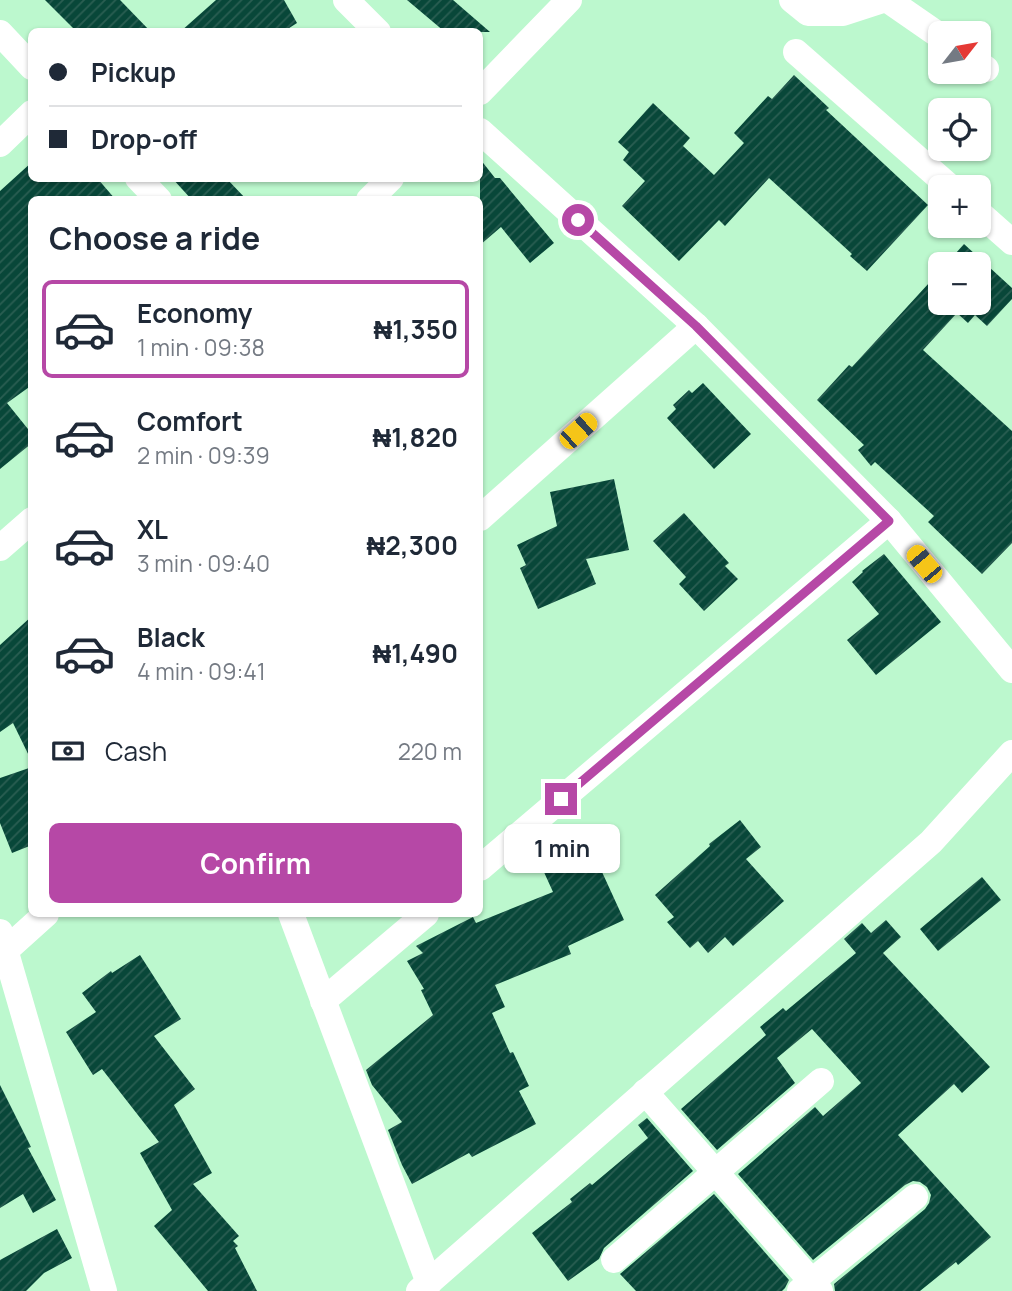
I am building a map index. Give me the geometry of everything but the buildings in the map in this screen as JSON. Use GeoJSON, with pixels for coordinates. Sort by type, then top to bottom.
{"type":"FeatureCollection","features":[{"type":"Feature","properties":{"kind":"street"},"geometry":{"type":"LineString","coordinates":[[346,0],[374,28]]}},
{"type":"Feature","properties":{"kind":"street"},"geometry":{"type":"LineString","coordinates":[[483,89],[569,0]]}},
{"type":"Feature","properties":{"kind":"street"},"geometry":{"type":"LineString","coordinates":[[792,0],[808,13],[843,13],[885,0],[928,28]]}},
{"type":"Feature","properties":{"kind":"street"},"geometry":{"type":"LineString","coordinates":[[0,33],[28,63]]}},
{"type":"Feature","properties":{"kind":"street"},"geometry":{"type":"LineString","coordinates":[[796,52],[936,175]]}},
{"type":"Feature","properties":{"kind":"street"},"geometry":{"type":"LineString","coordinates":[[0,144],[28,117]]}},
{"type":"Feature","properties":{"kind":"street"},"geometry":{"type":"LineString","coordinates":[[483,134],[696,326],[889,521],[1012,670]]}},
{"type":"Feature","properties":{"kind":"street"},"geometry":{"type":"LineString","coordinates":[[142,182],[155,196]]}},
{"type":"Feature","properties":{"kind":"street"},"geometry":{"type":"LineString","coordinates":[[373,196],[387,182]]}},
{"type":"Feature","properties":{"kind":"street"},"geometry":{"type":"LineString","coordinates":[[991,223],[1012,242]]}},
{"type":"Feature","properties":{"kind":"street"},"geometry":{"type":"LineString","coordinates":[[483,515],[696,326]]}},
{"type":"Feature","properties":{"kind":"street"},"geometry":{"type":"LineString","coordinates":[[483,865],[889,521]]}},
{"type":"Feature","properties":{"kind":"street"},"geometry":{"type":"LineString","coordinates":[[0,548],[28,524]]}},
{"type":"Feature","properties":{"kind":"street"},"geometry":{"type":"LineString","coordinates":[[291,917],[424,1287],[931,842],[1012,753]]}},
{"type":"Feature","properties":{"kind":"street"},"geometry":{"type":"LineString","coordinates":[[41,917],[3,941],[104,1291]]}},
{"type":"Feature","properties":{"kind":"street"},"geometry":{"type":"LineString","coordinates":[[323,1001],[422,917]]}},
{"type":"Feature","properties":{"kind":"street"},"geometry":{"type":"LineString","coordinates":[[614,1260],[821,1081]]}},
{"type":"Feature","properties":{"kind":"street"},"geometry":{"type":"LineString","coordinates":[[645,1092],[810,1288],[915,1197]]}},
{"type":"Feature","properties":{"kind":"route"},"geometry":{"type":"LineString","coordinates":[[561,799],[889,521],[696,326],[578,220]]}}]}
